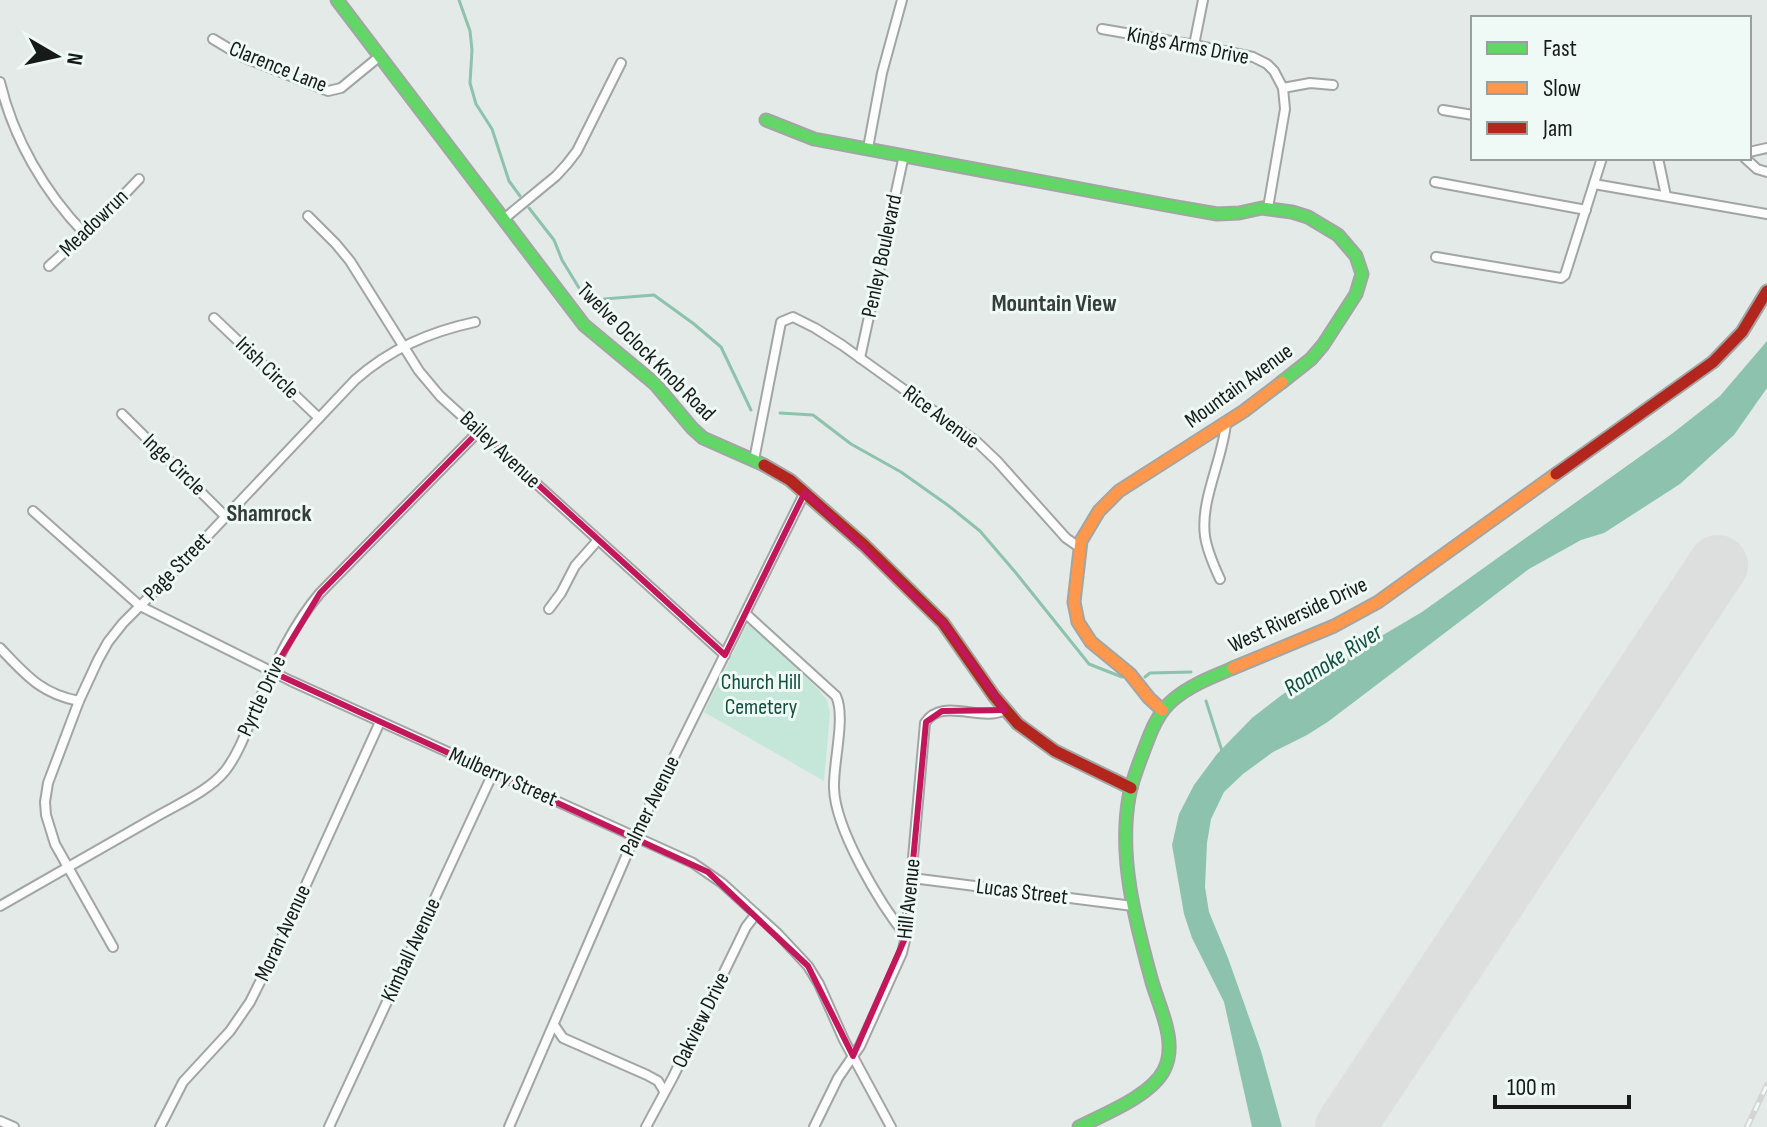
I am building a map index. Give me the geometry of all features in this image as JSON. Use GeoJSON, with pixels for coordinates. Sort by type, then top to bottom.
{"type":"FeatureCollection","features":[{"type":"Feature","properties":{"kind":"street","name":"Twelve Oclock Knob Road"},"geometry":{"type":"LineString","coordinates":[[337,0],[584,325],[655,384],[703,438],[775,471],[805,492],[904,583],[943,623],[1018,724],[1055,751],[1131,788]]}},
{"type":"Feature","properties":{"kind":"street"},"geometry":{"type":"LineString","coordinates":[[868,148],[882,73],[902,0]]}},
{"type":"Feature","properties":{"kind":"street"},"geometry":{"type":"LineString","coordinates":[[1194,45],[1203,0]]}},
{"type":"Feature","properties":{"kind":"street","name":"Kings Arms Drive"},"geometry":{"type":"LineString","coordinates":[[1102,29],[1259,60],[1274,71],[1283,88]]}},
{"type":"Feature","properties":{"kind":"street","name":"Clarence Lane"},"geometry":{"type":"LineString","coordinates":[[213,39],[243,57],[328,91],[341,88],[380,56]]}},
{"type":"Feature","properties":{"kind":"street"},"geometry":{"type":"LineString","coordinates":[[505,218],[556,176],[577,151],[621,63]]}},
{"type":"Feature","properties":{"kind":"street"},"geometry":{"type":"LineString","coordinates":[[0,82],[21,139],[44,183],[66,215],[85,234]]}},
{"type":"Feature","properties":{"kind":"street"},"geometry":{"type":"LineString","coordinates":[[1268,208],[1285,109],[1283,88],[1310,83],[1333,85]]}},
{"type":"Feature","properties":{"kind":"street"},"geometry":{"type":"LineString","coordinates":[[1443,110],[1471,115]]}},
{"type":"Feature","properties":{"kind":"street","name":"Mountain Avenue"},"geometry":{"type":"LineString","coordinates":[[766,120],[814,139],[1217,214],[1280,209],[1308,217],[1338,235],[1356,256],[1361,265],[1361,282],[1356,294],[1311,359],[1226,423],[1119,491],[1108,500],[1088,527],[1079,547],[1074,602],[1083,632],[1098,649],[1130,674],[1162,710]]}},
{"type":"Feature","properties":{"kind":"street","name":"Penley Boulevard"},"geometry":{"type":"LineString","coordinates":[[860,358],[904,155]]}},
{"type":"Feature","properties":{"kind":"street"},"geometry":{"type":"LineString","coordinates":[[1436,257],[1561,278],[1565,275],[1601,160]]}},
{"type":"Feature","properties":{"kind":"street"},"geometry":{"type":"LineString","coordinates":[[1658,160],[1666,196]]}},
{"type":"Feature","properties":{"kind":"street"},"geometry":{"type":"LineString","coordinates":[[1747,160],[1757,169],[1767,172]]}},
{"type":"Feature","properties":{"kind":"street","name":"Meadowrun"},"geometry":{"type":"LineString","coordinates":[[49,266],[139,179]]}},
{"type":"Feature","properties":{"kind":"street"},"geometry":{"type":"LineString","coordinates":[[1435,182],[1586,210]]}},
{"type":"Feature","properties":{"kind":"street"},"geometry":{"type":"LineString","coordinates":[[1594,184],[1767,214]]}},
{"type":"Feature","properties":{"kind":"street","name":"Bailey Avenue"},"geometry":{"type":"LineString","coordinates":[[308,216],[350,261],[429,384],[725,655]]}},
{"type":"Feature","properties":{"kind":"street","name":"West Riverside Drive"},"geometry":{"type":"LineString","coordinates":[[1079,1127],[1148,1088],[1160,1077],[1170,1051],[1133,906],[1126,855],[1126,816],[1131,788],[1148,738],[1162,710],[1195,684],[1334,626],[1378,602],[1713,362],[1742,332],[1767,291]]}},
{"type":"Feature","properties":{"kind":"street","name":"Rice Avenue"},"geometry":{"type":"LineString","coordinates":[[754,460],[781,322],[793,317],[860,358],[977,442],[1066,538],[1079,547]]}},
{"type":"Feature","properties":{"kind":"street","name":"Irish Circle"},"geometry":{"type":"LineString","coordinates":[[214,318],[319,418]]}},
{"type":"Feature","properties":{"kind":"street","name":"Page Street"},"geometry":{"type":"LineString","coordinates":[[113,947],[55,844],[49,830],[45,802],[48,783],[79,701],[108,642],[372,365],[432,333],[475,322]]}},
{"type":"Feature","properties":{"kind":"street","name":"Inge Circle"},"geometry":{"type":"LineString","coordinates":[[122,414],[225,516]]}},
{"type":"Feature","properties":{"kind":"street"},"geometry":{"type":"LineString","coordinates":[[1220,579],[1207,546],[1205,526],[1226,423]]}},
{"type":"Feature","properties":{"kind":"street","name":"Pyrtle Drive"},"geometry":{"type":"LineString","coordinates":[[0,906],[215,781],[231,762],[296,626],[320,593],[479,431]]}},
{"type":"Feature","properties":{"kind":"street","name":"Palmer Avenue"},"geometry":{"type":"LineString","coordinates":[[509,1127],[614,880],[805,492]]}},
{"type":"Feature","properties":{"kind":"street","name":"Mulberry Street"},"geometry":{"type":"LineString","coordinates":[[33,511],[140,606],[272,672],[708,872],[778,934],[808,966],[891,1127]]}},
{"type":"Feature","properties":{"kind":"street"},"geometry":{"type":"LineString","coordinates":[[549,609],[575,566],[598,540]]}},
{"type":"Feature","properties":{"kind":"street"},"geometry":{"type":"LineString","coordinates":[[746,614],[836,696],[840,709],[834,788],[837,811],[882,905],[906,936]]}},
{"type":"Feature","properties":{"kind":"street"},"geometry":{"type":"LineString","coordinates":[[0,648],[41,688],[79,701]]}},
{"type":"Feature","properties":{"kind":"street","name":"Hill Avenue"},"geometry":{"type":"LineString","coordinates":[[814,1127],[838,1078],[860,1046],[899,962],[906,936],[925,723],[936,712],[942,711],[992,714],[1005,710]]}},
{"type":"Feature","properties":{"kind":"street","name":"Moran Avenue"},"geometry":{"type":"LineString","coordinates":[[160,1127],[183,1082],[230,1031],[250,1002],[380,722]]}},
{"type":"Feature","properties":{"kind":"street","name":"Kimball Avenue"},"geometry":{"type":"LineString","coordinates":[[329,1127],[493,773]]}},
{"type":"Feature","properties":{"kind":"street","name":"Lucas Street"},"geometry":{"type":"LineString","coordinates":[[912,878],[1133,906]]}},
{"type":"Feature","properties":{"kind":"street","name":"Oakview Drive"},"geometry":{"type":"LineString","coordinates":[[646,1127],[746,927],[756,914]]}},
{"type":"Feature","properties":{"kind":"street"},"geometry":{"type":"LineString","coordinates":[[554,1025],[563,1038],[647,1075],[658,1081],[664,1091]]}},
{"type":"Feature","properties":{"kind":"street"},"geometry":{"type":"LineString","coordinates":[[0,1121],[14,1127]]}},
{"type":"Feature","properties":{"kind":"highlighted area"},"geometry":{"type":"Polygon","coordinates":[[[479,431],[725,655],[805,492],[943,623],[1005,710],[942,711],[926,722],[906,936],[853,1056],[808,966],[708,872],[272,672],[320,593],[479,431]]]}},
{"type":"Feature","properties":{"kind":"green space","name":"Church Hill Cemetery"},"geometry":{"type":"Polygon","coordinates":[[[747,625],[753,625],[827,700],[830,713],[824,781],[704,712],[747,625]]]}},
{"type":"Feature","properties":{"kind":"shaded area"},"geometry":{"type":"Polygon","coordinates":[[[1767,341],[1767,388],[1734,435],[1680,484],[1604,533],[1581,540],[1529,569],[1329,721],[1273,752],[1224,792],[1211,819],[1207,843],[1205,887],[1209,912],[1261,1051],[1282,1127],[1252,1127],[1224,1002],[1192,938],[1184,914],[1172,845],[1179,814],[1194,785],[1217,754],[1252,718],[1283,694],[1422,612],[1673,433],[1720,396],[1767,341]]]}},
{"type":"Feature","properties":{"kind":"waterway"},"geometry":{"type":"LineString","coordinates":[[459,0],[470,31],[470,83],[476,104],[492,129],[509,181],[520,196]]}},
{"type":"Feature","properties":{"kind":"waterway"},"geometry":{"type":"LineString","coordinates":[[529,208],[554,240],[562,260],[590,306]]}},
{"type":"Feature","properties":{"kind":"waterway"},"geometry":{"type":"LineString","coordinates":[[604,299],[654,295],[694,324],[721,347],[751,410]]}},
{"type":"Feature","properties":{"kind":"waterway"},"geometry":{"type":"LineString","coordinates":[[780,413],[813,415],[851,444],[901,472],[949,506],[980,531],[1089,664],[1122,677]]}},
{"type":"Feature","properties":{"kind":"waterway"},"geometry":{"type":"LineString","coordinates":[[1145,677],[1150,673],[1191,672]]}},
{"type":"Feature","properties":{"kind":"waterway"},"geometry":{"type":"LineString","coordinates":[[1206,701],[1222,751]]}},
{"type":"Feature","properties":{"kind":"runway"},"geometry":{"type":"LineString","coordinates":[[1345,1127],[1718,565]]}},
{"type":"Feature","properties":{"kind":"railway"},"geometry":{"type":"LineString","coordinates":[[1747,1127],[1767,1085]]}},
{"type":"Feature","properties":{"kind":"traffic: fast"},"geometry":{"type":"LineString","coordinates":[[337,0],[584,325],[655,384],[703,438],[764,465]]}},
{"type":"Feature","properties":{"kind":"traffic: fast"},"geometry":{"type":"LineString","coordinates":[[766,120],[814,139],[1166,205],[1217,214],[1262,208],[1308,217],[1338,235],[1356,256],[1362,274],[1356,294],[1323,345],[1282,382]]}},
{"type":"Feature","properties":{"kind":"traffic: fast"},"geometry":{"type":"LineString","coordinates":[[1079,1127],[1149,1088],[1168,1060],[1166,1026],[1130,891],[1126,844],[1129,797],[1149,736],[1164,710],[1188,689],[1233,668]]}},
{"type":"Feature","properties":{"kind":"traffic: slow"},"geometry":{"type":"LineString","coordinates":[[1162,710],[1130,674],[1091,642],[1078,622],[1074,602],[1081,541],[1099,511],[1119,491],[1244,411],[1282,382]]}},
{"type":"Feature","properties":{"kind":"traffic: slow"},"geometry":{"type":"LineString","coordinates":[[1233,668],[1334,626],[1378,602],[1556,474]]}},
{"type":"Feature","properties":{"kind":"traffic: jam"},"geometry":{"type":"LineString","coordinates":[[1556,474],[1713,362],[1742,332],[1767,291]]}},
{"type":"Feature","properties":{"kind":"traffic: jam"},"geometry":{"type":"LineString","coordinates":[[764,465],[790,480],[864,545],[943,623],[994,696],[1018,724],[1055,751],[1131,788]]}},
{"type":"Feature","properties":{"kind":"district","name":"Mountain View"},"geometry":{"type":"Point","coordinates":[1054,303]}},
{"type":"Feature","properties":{"kind":"district","name":"Shamrock"},"geometry":{"type":"Point","coordinates":[269,513]}},
{"type":"Feature","properties":{"kind":"water label","name":"Roanoke River"},"geometry":{"type":"Point","coordinates":[1333,660]}}]}
